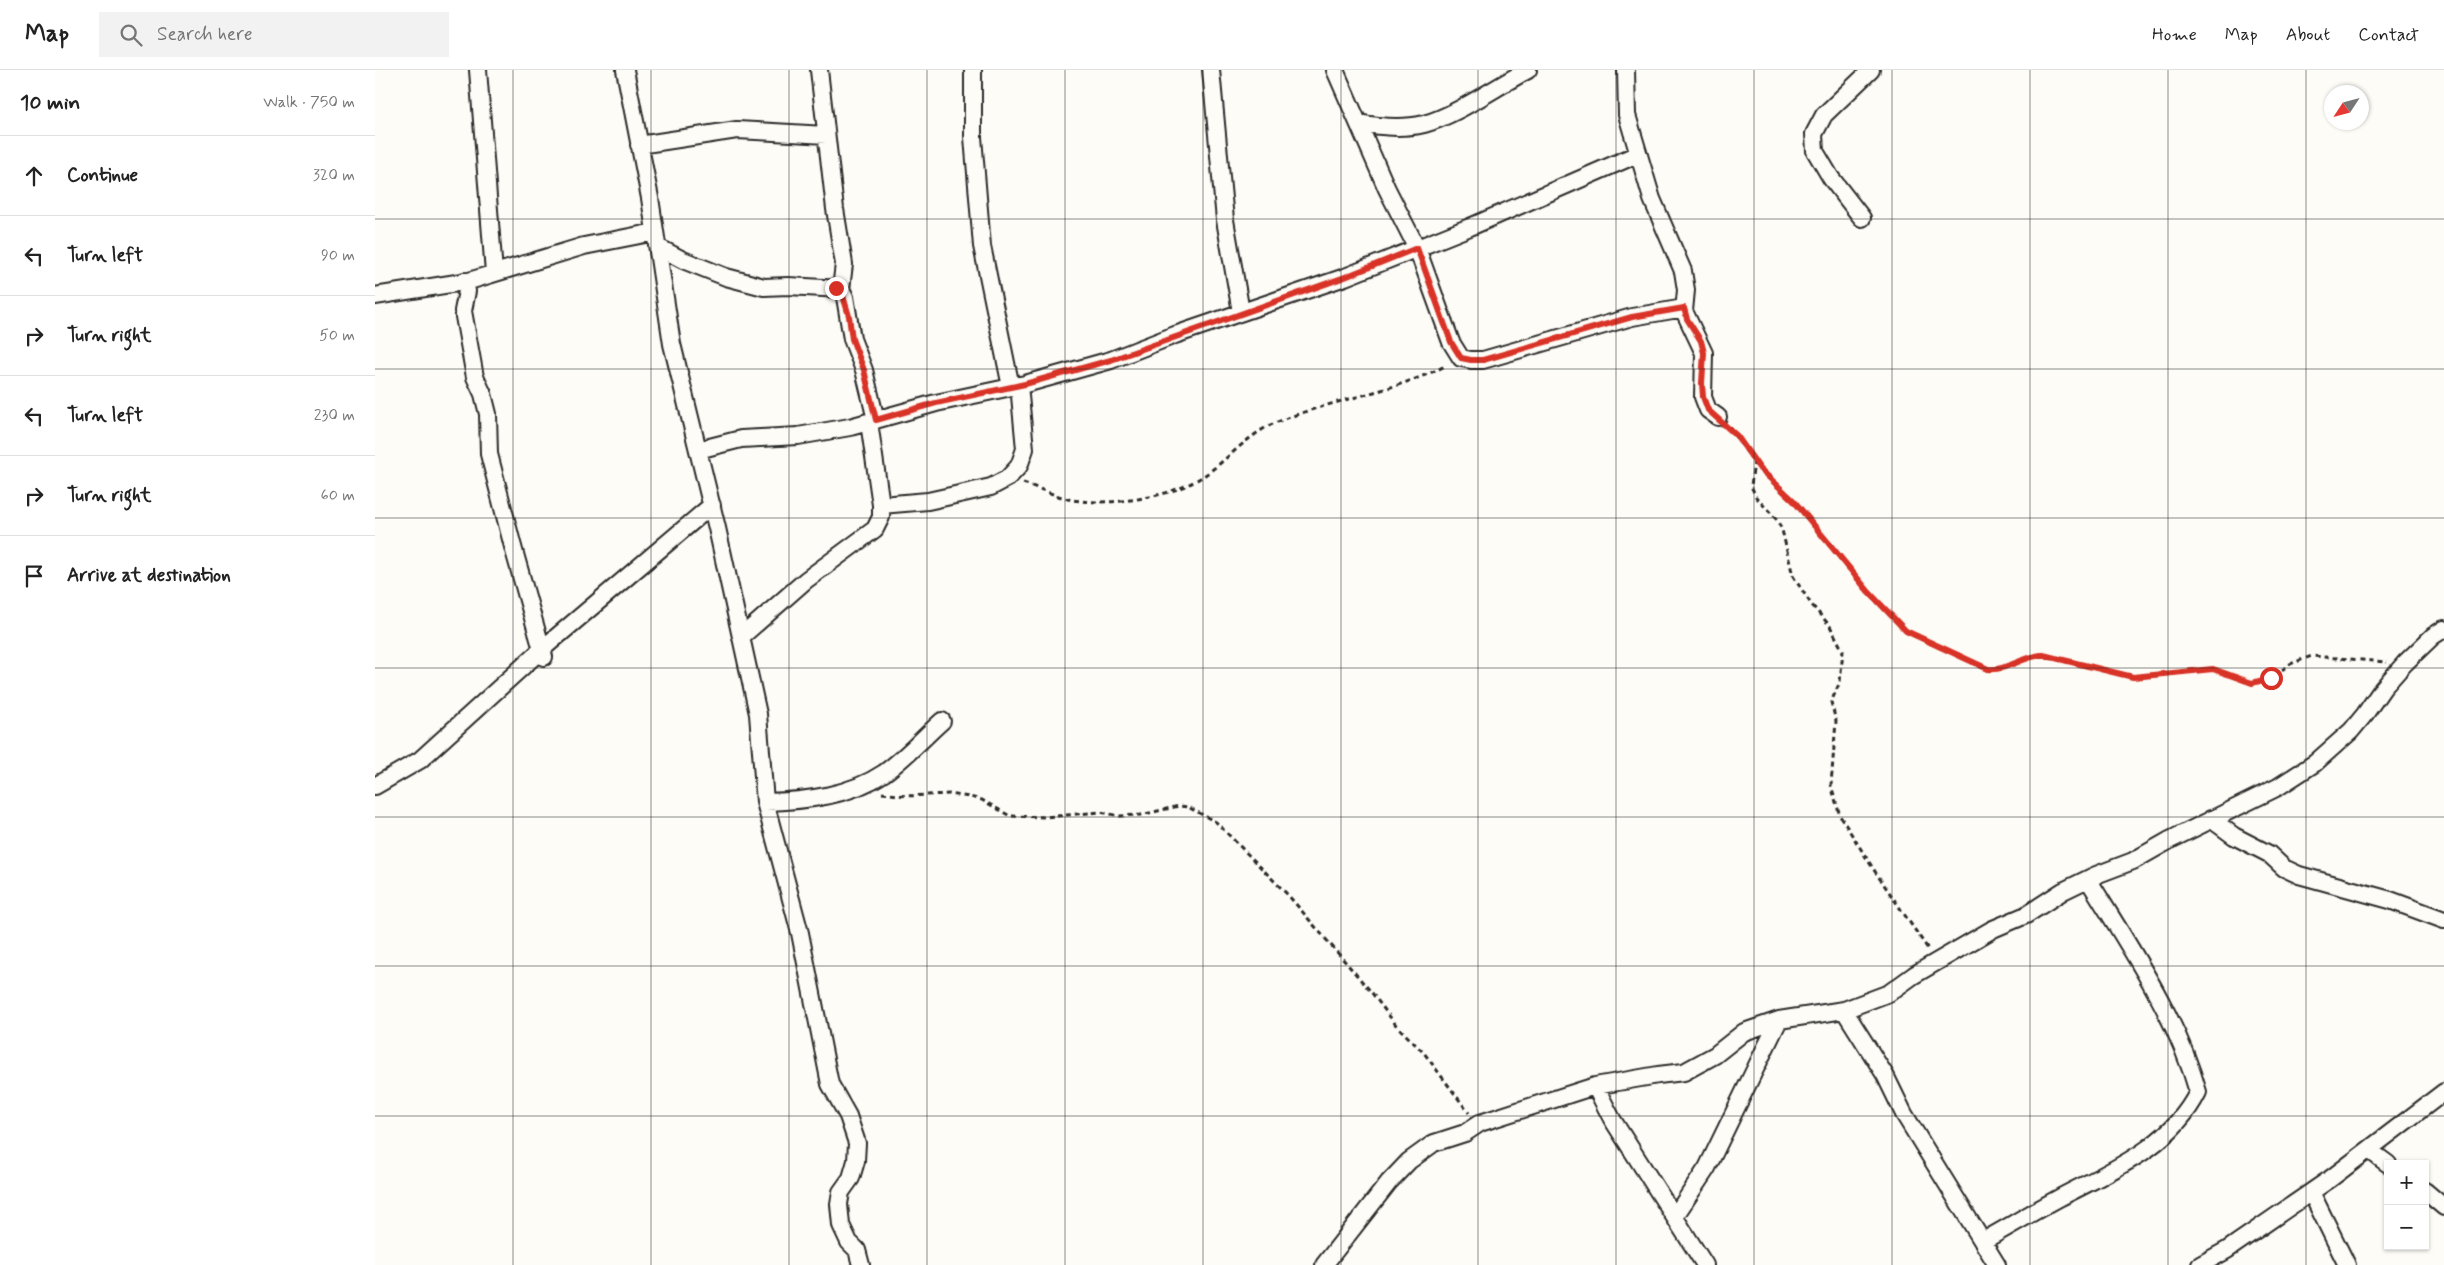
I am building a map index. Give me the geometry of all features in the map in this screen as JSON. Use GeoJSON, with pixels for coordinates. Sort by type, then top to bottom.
{"type":"FeatureCollection","features":[{"type":"Feature","properties":{"kind":"street"},"geometry":{"type":"LineString","coordinates":[[478,70],[494,273]]}},
{"type":"Feature","properties":{"kind":"street"},"geometry":{"type":"LineString","coordinates":[[625,70],[657,239],[672,344],[712,505],[758,714],[765,802],[799,933],[830,1084],[847,1116],[857,1143],[856,1161],[851,1178],[841,1192],[839,1204],[844,1235],[857,1250],[861,1265]]}},
{"type":"Feature","properties":{"kind":"street"},"geometry":{"type":"LineString","coordinates":[[741,637],[806,580],[875,529],[881,517],[873,421],[864,370],[852,339],[849,316],[841,289],[844,264],[838,236],[819,70]]}},
{"type":"Feature","properties":{"kind":"street"},"geometry":{"type":"LineString","coordinates":[[881,505],[928,501],[991,488],[1009,478],[1019,466],[1025,449],[1015,386],[982,246],[973,137],[973,70]]}},
{"type":"Feature","properties":{"kind":"street"},"geometry":{"type":"LineString","coordinates":[[1211,70],[1225,220],[1241,312]]}},
{"type":"Feature","properties":{"kind":"street"},"geometry":{"type":"LineString","coordinates":[[1335,70],[1387,189],[1417,248],[1451,342],[1461,358],[1483,360],[1632,317],[1684,308]]}},
{"type":"Feature","properties":{"kind":"street"},"geometry":{"type":"LineString","coordinates":[[1359,124],[1380,127],[1424,124],[1448,114],[1529,70]]}},
{"type":"Feature","properties":{"kind":"street"},"geometry":{"type":"LineString","coordinates":[[1626,70],[1627,115],[1652,199],[1683,271],[1686,290],[1684,308],[1687,319],[1701,341],[1704,353],[1703,397],[1708,410],[1718,417]]}},
{"type":"Feature","properties":{"kind":"street"},"geometry":{"type":"LineString","coordinates":[[1862,218],[1831,178],[1815,151],[1815,134],[1824,115],[1871,70]]}},
{"type":"Feature","properties":{"kind":"street"},"geometry":{"type":"LineString","coordinates":[[639,145],[737,130],[826,135]]}},
{"type":"Feature","properties":{"kind":"street"},"geometry":{"type":"LineString","coordinates":[[698,450],[741,439],[798,436],[850,428],[936,403],[1015,386],[1111,360],[1241,312],[1345,277],[1638,154]]}},
{"type":"Feature","properties":{"kind":"street"},"geometry":{"type":"LineString","coordinates":[[375,296],[464,281],[584,246],[657,239],[683,260],[727,277],[764,287],[788,286],[841,289]]}},
{"type":"Feature","properties":{"kind":"street"},"geometry":{"type":"LineString","coordinates":[[464,281],[467,291],[463,312],[475,377],[483,394],[488,414],[489,454],[543,655]]}},
{"type":"Feature","properties":{"kind":"street"},"geometry":{"type":"LineString","coordinates":[[375,786],[421,760],[712,505]]}},
{"type":"Feature","properties":{"kind":"street"},"geometry":{"type":"LineString","coordinates":[[1327,1264],[1389,1182],[1409,1161],[1434,1143],[1465,1133],[1481,1123],[1595,1086],[1684,1072],[1715,1055],[1744,1032],[1779,1020],[1844,1010],[1889,993],[1914,975],[1993,929],[2026,915],[2088,879],[2133,860],[2211,819],[2278,787],[2315,763],[2351,732],[2383,688],[2405,663],[2433,636],[2444,629]]}},
{"type":"Feature","properties":{"kind":"street"},"geometry":{"type":"LineString","coordinates":[[765,802],[794,802],[841,792],[865,783],[884,772],[942,721]]}},
{"type":"Feature","properties":{"kind":"street"},"geometry":{"type":"LineString","coordinates":[[2211,819],[2234,836],[2269,854],[2284,868],[2299,875],[2390,900],[2444,920]]}},
{"type":"Feature","properties":{"kind":"street"},"geometry":{"type":"LineString","coordinates":[[1983,1242],[2138,1156],[2174,1128],[2190,1108],[2198,1092],[2192,1069],[2166,1009],[2088,879]]}},
{"type":"Feature","properties":{"kind":"street"},"geometry":{"type":"LineString","coordinates":[[1844,1010],[1885,1075],[1904,1114],[1997,1265]]}},
{"type":"Feature","properties":{"kind":"street"},"geometry":{"type":"LineString","coordinates":[[1675,1216],[1707,1168],[1779,1020]]}},
{"type":"Feature","properties":{"kind":"street"},"geometry":{"type":"LineString","coordinates":[[1595,1086],[1613,1119],[1705,1265]]}},
{"type":"Feature","properties":{"kind":"street"},"geometry":{"type":"LineString","coordinates":[[2200,1265],[2220,1259],[2369,1150],[2444,1092]]}},
{"type":"Feature","properties":{"kind":"street"},"geometry":{"type":"LineString","coordinates":[[2369,1150],[2384,1161]]}},
{"type":"Feature","properties":{"kind":"street"},"geometry":{"type":"LineString","coordinates":[[2311,1192],[2347,1265]]}},
{"type":"Feature","properties":{"kind":"street"},"geometry":{"type":"LineString","coordinates":[[2429,1194],[2444,1207]]}},
{"type":"Feature","properties":{"kind":"path"},"geometry":{"type":"LineString","coordinates":[[1009,478],[1073,500],[1105,501],[1147,498],[1204,476],[1273,424],[1338,401],[1373,393],[1428,375],[1461,358]]}},
{"type":"Feature","properties":{"kind":"path"},"geometry":{"type":"LineString","coordinates":[[1718,417],[1737,436],[1760,469],[1794,501],[1868,591],[1906,631],[1988,669],[1999,670],[2030,656],[2043,655],[2133,677],[2213,669],[2252,683],[2271,678],[2290,664],[2312,656],[2405,663]]}},
{"type":"Feature","properties":{"kind":"path"},"geometry":{"type":"LineString","coordinates":[[1754,460],[1751,486],[1756,497],[1777,520],[1782,530],[1793,576],[1811,604],[1830,626],[1843,651],[1840,682],[1831,702],[1835,721],[1831,785],[1841,816],[1876,873],[1938,962]]}},
{"type":"Feature","properties":{"kind":"path"},"geometry":{"type":"LineString","coordinates":[[865,783],[889,796],[949,794],[971,797],[982,800],[1010,816],[1045,817],[1100,812],[1120,816],[1141,815],[1179,806],[1188,807],[1216,822],[1287,895],[1372,993],[1396,1025],[1424,1053],[1465,1109],[1481,1123]]}},
{"type":"Feature","properties":{"kind":"route"},"geometry":{"type":"LineString","coordinates":[[836,288],[841,289],[845,297],[852,339],[864,370],[876,420],[936,403],[1025,384],[1111,360],[1175,335],[1345,277],[1417,248],[1451,342],[1461,358],[1483,360],[1632,317],[1684,308],[1687,319],[1701,341],[1704,353],[1702,383],[1703,397],[1708,410],[1737,436],[1760,469],[1794,501],[1868,591],[1906,631],[1945,647],[1988,669],[1999,670],[2030,656],[2043,655],[2080,662],[2133,677],[2213,669],[2252,683],[2262,682],[2271,678]]}}]}
